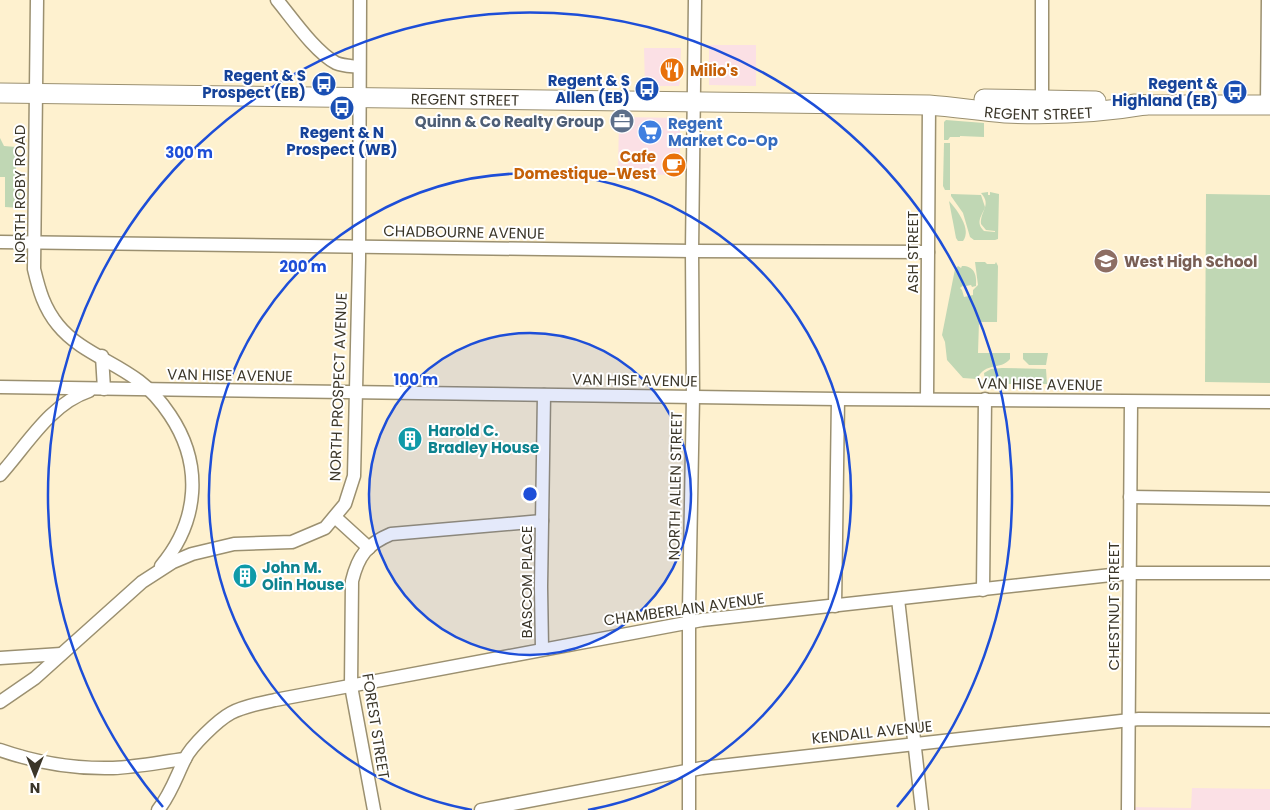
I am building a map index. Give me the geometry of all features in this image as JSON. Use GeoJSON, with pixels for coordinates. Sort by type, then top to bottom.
{"type":"FeatureCollection","features":[{"type":"Feature","properties":{"kind":"main road","name":"REGENT STREET"},"geometry":{"type":"LineString","coordinates":[[0,93],[929,105],[970,99],[1042,107],[1100,101],[1146,105],[1268,105]]}},
{"type":"Feature","properties":{"kind":"street","name":"NORTH ROBY ROAD"},"geometry":{"type":"LineString","coordinates":[[37,0],[34,269],[40,295],[49,313],[69,336],[139,380],[149,390],[164,407],[182,433],[189,455],[192,471],[192,491],[190,509],[184,530],[174,549],[161,566],[149,577]]}},
{"type":"Feature","properties":{"kind":"street"},"geometry":{"type":"LineString","coordinates":[[276,0],[327,57],[341,65],[359,66]]}},
{"type":"Feature","properties":{"kind":"street","name":"NORTH PROSPECT AVENUE"},"geometry":{"type":"LineString","coordinates":[[0,702],[35,678],[149,577],[173,562],[207,549],[234,544],[297,541],[325,528],[345,504],[354,476],[359,246],[360,0]]}},
{"type":"Feature","properties":{"kind":"street","name":"NORTH ALLEN STREET"},"geometry":{"type":"LineString","coordinates":[[688,810],[695,0]]}},
{"type":"Feature","properties":{"kind":"street"},"geometry":{"type":"LineString","coordinates":[[1042,0],[1042,107]]}},
{"type":"Feature","properties":{"kind":"street"},"geometry":{"type":"LineString","coordinates":[[1268,0],[1268,105]]}},
{"type":"Feature","properties":{"kind":"street","name":"ASH STREET"},"geometry":{"type":"LineString","coordinates":[[927,399],[929,105]]}},
{"type":"Feature","properties":{"kind":"street","name":"CHADBOURNE AVENUE"},"geometry":{"type":"LineString","coordinates":[[0,242],[692,251],[928,252]]}},
{"type":"Feature","properties":{"kind":"street"},"geometry":{"type":"LineString","coordinates":[[0,475],[55,411],[81,394],[100,389],[102,356]]}},
{"type":"Feature","properties":{"kind":"street","name":"VAN HISE AVENUE"},"geometry":{"type":"LineString","coordinates":[[0,387],[838,399],[1270,402]]}},
{"type":"Feature","properties":{"kind":"street","name":"BASCOM PLACE"},"geometry":{"type":"LineString","coordinates":[[542,649],[544,395]]}},
{"type":"Feature","properties":{"kind":"street"},"geometry":{"type":"LineString","coordinates":[[835,606],[838,399]]}},
{"type":"Feature","properties":{"kind":"street"},"geometry":{"type":"LineString","coordinates":[[983,590],[985,400]]}},
{"type":"Feature","properties":{"kind":"street","name":"CHESTNUT STREET"},"geometry":{"type":"LineString","coordinates":[[1128,810],[1131,402]]}},
{"type":"Feature","properties":{"kind":"street"},"geometry":{"type":"LineString","coordinates":[[1130,497],[1270,499]]}},
{"type":"Feature","properties":{"kind":"street"},"geometry":{"type":"LineString","coordinates":[[335,517],[369,548],[378,540],[391,534],[542,521]]}},
{"type":"Feature","properties":{"kind":"street","name":"FOREST STREET"},"geometry":{"type":"LineString","coordinates":[[369,548],[362,554],[355,566],[352,581],[351,686],[374,810]]}},
{"type":"Feature","properties":{"kind":"street","name":"CHAMBERLAIN AVENUE"},"geometry":{"type":"LineString","coordinates":[[158,810],[177,780],[185,759],[202,737],[231,713],[276,700],[689,622],[1129,573],[1270,573]]}},
{"type":"Feature","properties":{"kind":"street"},"geometry":{"type":"LineString","coordinates":[[898,599],[922,810]]}},
{"type":"Feature","properties":{"kind":"street"},"geometry":{"type":"LineString","coordinates":[[0,658],[61,654]]}},
{"type":"Feature","properties":{"kind":"street","name":"KENDALL AVENUE"},"geometry":{"type":"LineString","coordinates":[[480,810],[689,771],[915,744],[1129,720],[1270,720]]}},
{"type":"Feature","properties":{"kind":"street"},"geometry":{"type":"LineString","coordinates":[[0,750],[49,764],[84,768],[128,767],[185,759]]}},
{"type":"Feature","properties":{"kind":"shaded area"},"geometry":{"type":"Polygon","coordinates":[[[709,45],[756,45],[756,86],[709,85],[709,45]]]}},
{"type":"Feature","properties":{"kind":"shaded area"},"geometry":{"type":"Polygon","coordinates":[[[644,48],[681,48],[679,86],[645,86],[644,48]]]}},
{"type":"Feature","properties":{"kind":"shaded area"},"geometry":{"type":"Polygon","coordinates":[[[619,117],[680,118],[680,175],[618,174],[619,117]]]}},
{"type":"Feature","properties":{"kind":"shaded area"},"geometry":{"type":"Polygon","coordinates":[[[1192,788],[1270,789],[1270,810],[1128,810],[1128,807],[1191,808],[1192,788]]]}},
{"type":"Feature","properties":{"kind":"green space"},"geometry":{"type":"Polygon","coordinates":[[[946,120],[984,123],[984,137],[960,136],[944,140],[944,122],[946,120]]]}},
{"type":"Feature","properties":{"kind":"green space"},"geometry":{"type":"Polygon","coordinates":[[[0,138],[4,146],[16,147],[16,178],[20,181],[20,208],[5,207],[5,177],[0,177],[0,138]]]}},
{"type":"Feature","properties":{"kind":"green space"},"geometry":{"type":"Polygon","coordinates":[[[944,143],[950,143],[950,190],[945,190],[943,186],[944,143]]]}},
{"type":"Feature","properties":{"kind":"green space"},"geometry":{"type":"Polygon","coordinates":[[[988,192],[988,195],[990,195],[990,192],[999,194],[998,239],[974,240],[970,237],[963,213],[951,194],[981,195],[985,207],[980,219],[981,228],[984,231],[995,232],[986,230],[981,224],[981,219],[986,205],[986,201],[981,193],[988,192]]]}},
{"type":"Feature","properties":{"kind":"green space"},"geometry":{"type":"Polygon","coordinates":[[[1206,194],[1270,195],[1270,383],[1205,382],[1206,194]]]}},
{"type":"Feature","properties":{"kind":"green space"},"geometry":{"type":"Polygon","coordinates":[[[949,201],[965,225],[966,231],[963,241],[958,241],[956,238],[949,201]]]}},
{"type":"Feature","properties":{"kind":"green space"},"geometry":{"type":"Polygon","coordinates":[[[975,262],[995,264],[996,262],[998,266],[997,322],[979,322],[978,353],[1010,353],[1010,359],[1006,363],[985,370],[977,379],[963,378],[947,360],[945,342],[942,335],[955,269],[958,266],[961,268],[966,266],[972,269],[976,278],[976,286],[966,286],[965,284],[960,288],[964,297],[973,295],[973,290],[978,285],[975,262]]]}},
{"type":"Feature","properties":{"kind":"green space"},"geometry":{"type":"Polygon","coordinates":[[[1023,353],[1048,353],[1046,365],[1029,365],[1023,359],[1023,353]]]}},
{"type":"Feature","properties":{"kind":"green space"},"geometry":{"type":"Polygon","coordinates":[[[991,369],[1046,369],[1047,384],[983,384],[985,381],[984,373],[991,369]]]}},
{"type":"Feature","properties":{"kind":"place","name":"Milio's"},"geometry":{"type":"Point","coordinates":[672,70]}},
{"type":"Feature","properties":{"kind":"place","name":"Regent & S Prospect (EB)"},"geometry":{"type":"Point","coordinates":[324,84]}},
{"type":"Feature","properties":{"kind":"place","name":"Regent & S Allen (EB)"},"geometry":{"type":"Point","coordinates":[647,89]}},
{"type":"Feature","properties":{"kind":"place","name":"Regent & Highland (EB)"},"geometry":{"type":"Point","coordinates":[1235,92]}},
{"type":"Feature","properties":{"kind":"place","name":"Regent & N Prospect (WB)"},"geometry":{"type":"Point","coordinates":[342,108]}},
{"type":"Feature","properties":{"kind":"place","name":"Quinn & Co Realty Group"},"geometry":{"type":"Point","coordinates":[622,121]}},
{"type":"Feature","properties":{"kind":"place","name":"Regent Market Co-Op"},"geometry":{"type":"Point","coordinates":[650,132]}},
{"type":"Feature","properties":{"kind":"place","name":"Cafe Domestique-West"},"geometry":{"type":"Point","coordinates":[674,165]}},
{"type":"Feature","properties":{"kind":"place","name":"West High School"},"geometry":{"type":"Point","coordinates":[1106,261]}},
{"type":"Feature","properties":{"kind":"place","name":"Harold C. Bradley House"},"geometry":{"type":"Point","coordinates":[410,439]}},
{"type":"Feature","properties":{"kind":"place","name":"John M. Olin House"},"geometry":{"type":"Point","coordinates":[245,576]}}]}
